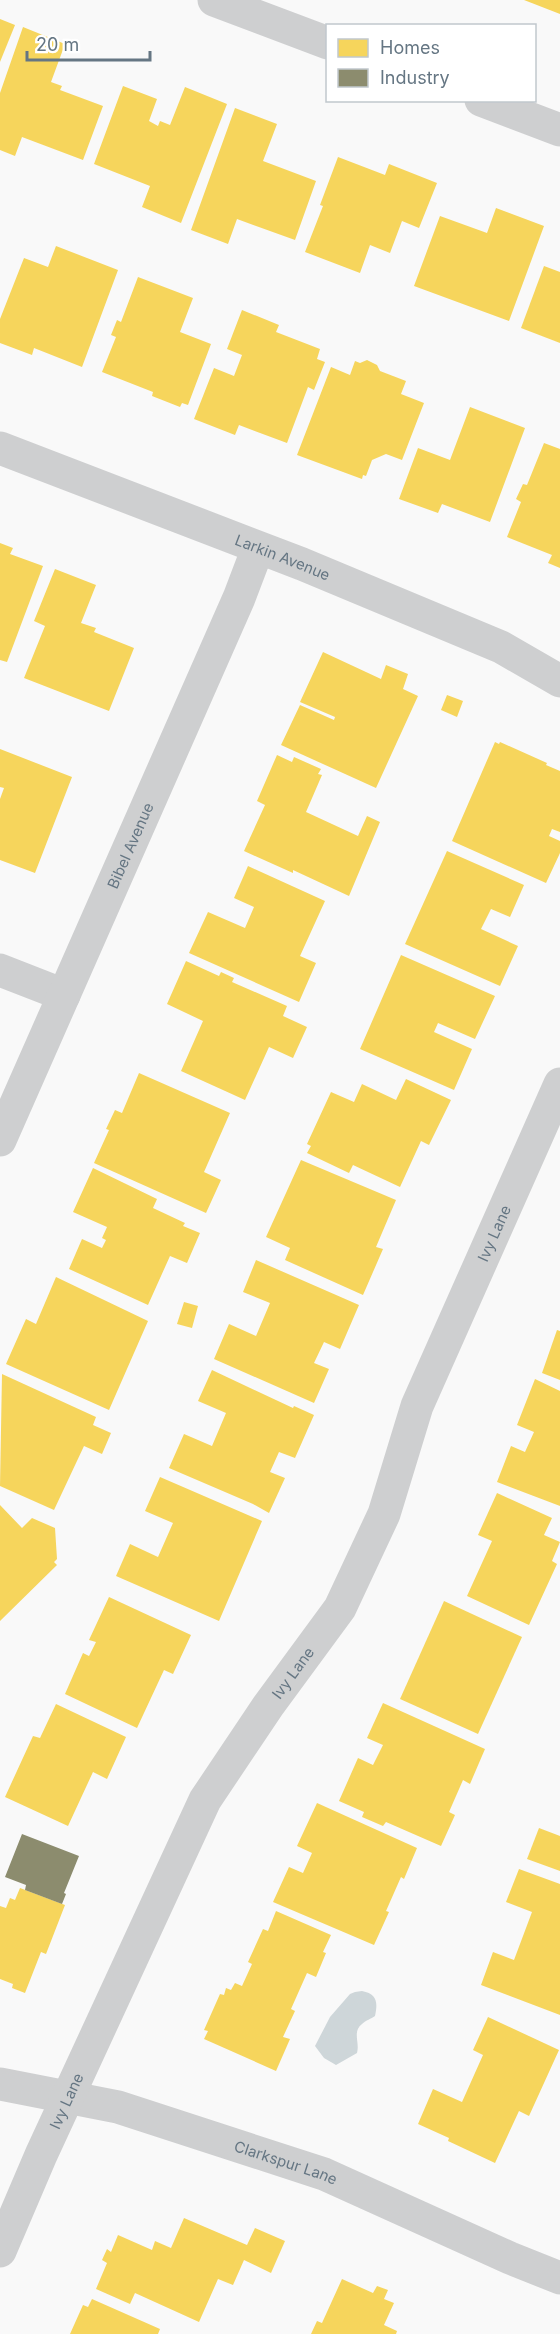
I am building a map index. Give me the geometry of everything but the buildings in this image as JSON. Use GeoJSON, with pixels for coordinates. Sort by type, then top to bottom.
{"type":"FeatureCollection","features":[{"type":"Feature","properties":{"kind":"street"},"geometry":{"type":"LineString","coordinates":[[214,0],[326,43]]}},
{"type":"Feature","properties":{"kind":"street"},"geometry":{"type":"LineString","coordinates":[[486,102],[560,130]]}},
{"type":"Feature","properties":{"kind":"street","name":"Larkin Avenue"},"geometry":{"type":"LineString","coordinates":[[0,448],[258,548],[501,647],[560,681]]}},
{"type":"Feature","properties":{"kind":"street","name":"Bibel Avenue"},"geometry":{"type":"LineString","coordinates":[[0,1140],[235,609],[258,548]]}},
{"type":"Feature","properties":{"kind":"street"},"geometry":{"type":"LineString","coordinates":[[0,970],[64,994]]}},
{"type":"Feature","properties":{"kind":"street","name":"Ivy Lane"},"geometry":{"type":"LineString","coordinates":[[0,2251],[68,2097],[205,1800],[268,1706],[340,1608],[384,1514],[417,1406],[560,1084]]}},
{"type":"Feature","properties":{"kind":"street","name":"Clarkspur Lane"},"geometry":{"type":"LineString","coordinates":[[0,2084],[117,2107],[324,2174],[560,2278]]}},
{"type":"Feature","properties":{"kind":"shaded area"},"geometry":{"type":"Polygon","coordinates":[[[362,1991],[371,1994],[375,1999],[375,2016],[357,2030],[357,2053],[336,2065],[324,2058],[315,2046],[330,2017],[350,1994],[362,1991]]]}}]}
